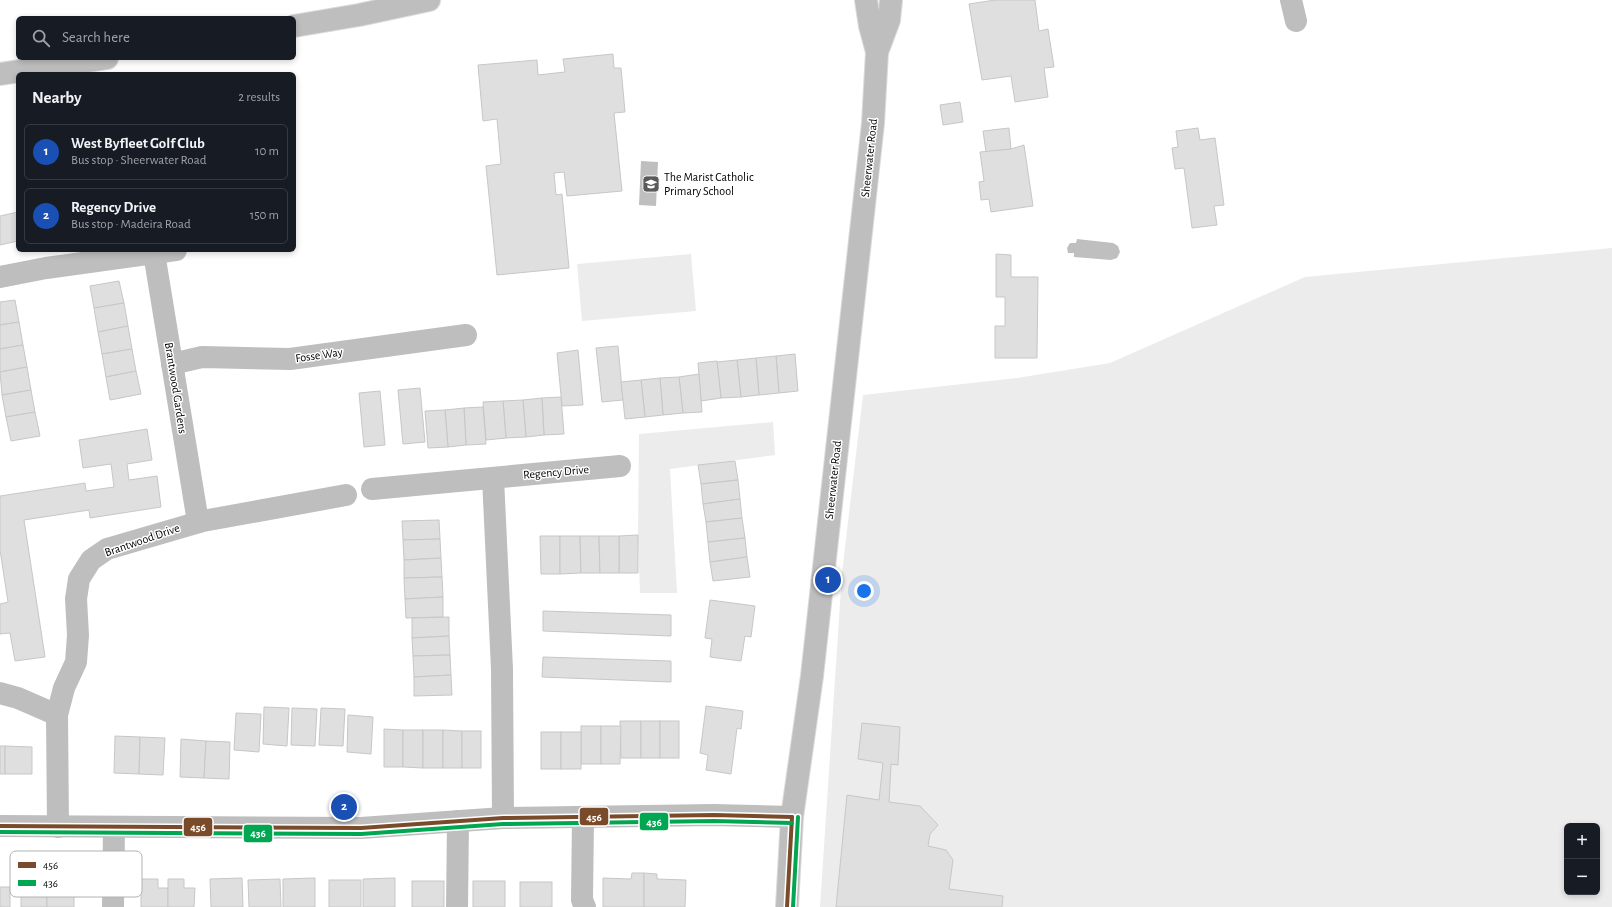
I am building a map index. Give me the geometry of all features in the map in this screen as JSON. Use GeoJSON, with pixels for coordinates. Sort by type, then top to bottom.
{"type":"FeatureCollection","features":[{"type":"Feature","properties":{"kind":"street"},"geometry":{"type":"LineString","coordinates":[[296,26],[359,15],[429,0]]}},
{"type":"Feature","properties":{"kind":"street","name":"Sheerwater Road"},"geometry":{"type":"LineString","coordinates":[[866,0],[870,26],[877,52]]}},
{"type":"Feature","properties":{"kind":"street","name":"Sheerwater Road"},"geometry":{"type":"LineString","coordinates":[[787,907],[792,816],[813,668],[873,123],[877,52],[889,20],[891,0]]}},
{"type":"Feature","properties":{"kind":"street"},"geometry":{"type":"LineString","coordinates":[[1291,0],[1296,21]]}},
{"type":"Feature","properties":{"kind":"street"},"geometry":{"type":"LineString","coordinates":[[0,74],[93,60]]}},
{"type":"Feature","properties":{"kind":"street"},"geometry":{"type":"LineString","coordinates":[[0,277],[46,268],[161,252]]}},
{"type":"Feature","properties":{"kind":"street","name":"Brantwood Gardens"},"geometry":{"type":"LineString","coordinates":[[154,253],[198,522]]}},
{"type":"Feature","properties":{"kind":"street","name":"Fosse Way"},"geometry":{"type":"LineString","coordinates":[[172,364],[202,357],[290,359],[466,335]]}},
{"type":"Feature","properties":{"kind":"street","name":"Regency Drive"},"geometry":{"type":"LineString","coordinates":[[372,489],[620,466]]}},
{"type":"Feature","properties":{"kind":"street"},"geometry":{"type":"LineString","coordinates":[[493,478],[502,669],[503,818]]}},
{"type":"Feature","properties":{"kind":"street","name":"Brantwood Drive"},"geometry":{"type":"LineString","coordinates":[[58,827],[57,715],[64,688],[76,662],[78,635],[76,599],[79,578],[91,560],[107,549],[198,522],[346,495]]}},
{"type":"Feature","properties":{"kind":"street"},"geometry":{"type":"LineString","coordinates":[[0,693],[18,698],[57,715]]}},
{"type":"Feature","properties":{"kind":"street"},"geometry":{"type":"LineString","coordinates":[[0,826],[361,828],[503,818],[714,815],[792,816]]}},
{"type":"Feature","properties":{"kind":"street"},"geometry":{"type":"LineString","coordinates":[[583,817],[582,900],[585,907]]}},
{"type":"Feature","properties":{"kind":"street"},"geometry":{"type":"LineString","coordinates":[[457,907],[458,821]]}},
{"type":"Feature","properties":{"kind":"street"},"geometry":{"type":"LineString","coordinates":[[114,827],[114,851]]}},
{"type":"Feature","properties":{"kind":"street"},"geometry":{"type":"LineString","coordinates":[[113,897],[113,907]]}},
{"type":"Feature","properties":{"kind":"shaded area"},"geometry":{"type":"Polygon","coordinates":[[[641,161],[658,162],[656,206],[639,205],[641,161]]]}},
{"type":"Feature","properties":{"kind":"shaded area"},"geometry":{"type":"Polygon","coordinates":[[[1077,239],[1113,243],[1118,246],[1120,252],[1117,258],[1111,260],[1074,257],[1074,253],[1068,253],[1067,248],[1070,243],[1076,243],[1077,239]]]}},
{"type":"Feature","properties":{"kind":"shaded area"},"geometry":{"type":"Polygon","coordinates":[[[1612,248],[1612,907],[820,907],[842,573],[863,395],[1017,378],[1110,363],[1305,277],[1612,248]]]}},
{"type":"Feature","properties":{"kind":"shaded area"},"geometry":{"type":"Polygon","coordinates":[[[691,254],[696,311],[582,321],[577,264],[691,254]]]}},
{"type":"Feature","properties":{"kind":"shaded area"},"geometry":{"type":"Polygon","coordinates":[[[773,422],[775,455],[670,469],[677,593],[640,593],[638,535],[639,434],[773,422]]]}},
{"type":"Feature","properties":{"kind":"building"},"geometry":{"type":"Polygon","coordinates":[[[995,0],[1035,0],[1039,31],[1048,29],[1054,67],[1044,68],[1048,97],[1015,102],[1011,76],[982,80],[969,4],[995,0]]]}},
{"type":"Feature","properties":{"kind":"building"},"geometry":{"type":"Polygon","coordinates":[[[613,54],[614,68],[621,68],[625,112],[614,113],[622,191],[567,196],[564,172],[554,173],[556,195],[562,194],[569,268],[497,275],[486,166],[501,164],[497,119],[483,121],[478,65],[537,60],[538,75],[565,72],[563,59],[613,54]]]}},
{"type":"Feature","properties":{"kind":"building"},"geometry":{"type":"Polygon","coordinates":[[[960,102],[963,122],[943,125],[940,105],[960,102]]]}},
{"type":"Feature","properties":{"kind":"building"},"geometry":{"type":"Polygon","coordinates":[[[1009,128],[1011,149],[986,152],[983,131],[1009,128]]]}},
{"type":"Feature","properties":{"kind":"building"},"geometry":{"type":"Polygon","coordinates":[[[1198,128],[1200,140],[1215,138],[1224,205],[1214,206],[1217,225],[1192,228],[1184,168],[1175,169],[1172,148],[1178,147],[1176,131],[1198,128]]]}},
{"type":"Feature","properties":{"kind":"building"},"geometry":{"type":"Polygon","coordinates":[[[1024,145],[1033,206],[991,212],[989,199],[981,200],[979,182],[984,181],[980,152],[1011,149],[1024,145]]]}},
{"type":"Feature","properties":{"kind":"building"},"geometry":{"type":"Polygon","coordinates":[[[16,212],[16,241],[0,245],[0,216],[16,212]]]}},
{"type":"Feature","properties":{"kind":"building"},"geometry":{"type":"Polygon","coordinates":[[[996,254],[1011,255],[1011,277],[1038,277],[1037,358],[995,358],[995,326],[1005,326],[1005,297],[996,297],[996,254]]]}},
{"type":"Feature","properties":{"kind":"building"},"geometry":{"type":"Polygon","coordinates":[[[119,281],[124,303],[94,308],[90,286],[119,281]]]}},
{"type":"Feature","properties":{"kind":"building"},"geometry":{"type":"Polygon","coordinates":[[[15,300],[19,322],[0,325],[0,302],[15,300]]]}},
{"type":"Feature","properties":{"kind":"building"},"geometry":{"type":"Polygon","coordinates":[[[124,303],[128,326],[98,332],[94,308],[124,303]]]}},
{"type":"Feature","properties":{"kind":"building"},"geometry":{"type":"Polygon","coordinates":[[[19,322],[23,345],[0,349],[0,325],[19,322]]]}},
{"type":"Feature","properties":{"kind":"building"},"geometry":{"type":"Polygon","coordinates":[[[128,326],[132,349],[102,354],[98,332],[128,326]]]}},
{"type":"Feature","properties":{"kind":"building"},"geometry":{"type":"Polygon","coordinates":[[[23,345],[27,367],[0,372],[0,349],[23,345]]]}},
{"type":"Feature","properties":{"kind":"building"},"geometry":{"type":"Polygon","coordinates":[[[618,346],[623,400],[602,402],[596,348],[618,346]]]}},
{"type":"Feature","properties":{"kind":"building"},"geometry":{"type":"Polygon","coordinates":[[[132,349],[136,371],[106,377],[102,354],[132,349]]]}},
{"type":"Feature","properties":{"kind":"building"},"geometry":{"type":"Polygon","coordinates":[[[578,350],[583,405],[562,406],[557,353],[578,350]]]}},
{"type":"Feature","properties":{"kind":"building"},"geometry":{"type":"Polygon","coordinates":[[[795,354],[798,391],[779,393],[776,356],[795,354]]]}},
{"type":"Feature","properties":{"kind":"building"},"geometry":{"type":"Polygon","coordinates":[[[776,356],[779,393],[759,395],[756,358],[776,356]]]}},
{"type":"Feature","properties":{"kind":"building"},"geometry":{"type":"Polygon","coordinates":[[[756,358],[759,395],[741,397],[737,360],[756,358]]]}},
{"type":"Feature","properties":{"kind":"building"},"geometry":{"type":"Polygon","coordinates":[[[737,360],[741,397],[721,398],[717,362],[737,360]]]}},
{"type":"Feature","properties":{"kind":"building"},"geometry":{"type":"Polygon","coordinates":[[[717,361],[721,398],[701,401],[698,363],[717,361]]]}},
{"type":"Feature","properties":{"kind":"building"},"geometry":{"type":"Polygon","coordinates":[[[27,367],[31,390],[2,395],[0,372],[27,367]]]}},
{"type":"Feature","properties":{"kind":"building"},"geometry":{"type":"Polygon","coordinates":[[[136,371],[141,394],[110,400],[106,377],[136,371]]]}},
{"type":"Feature","properties":{"kind":"building"},"geometry":{"type":"Polygon","coordinates":[[[699,374],[702,412],[683,413],[679,377],[699,374]]]}},
{"type":"Feature","properties":{"kind":"building"},"geometry":{"type":"Polygon","coordinates":[[[679,377],[683,413],[663,415],[660,378],[679,377]]]}},
{"type":"Feature","properties":{"kind":"building"},"geometry":{"type":"Polygon","coordinates":[[[660,378],[663,415],[645,417],[641,380],[660,378]]]}},
{"type":"Feature","properties":{"kind":"building"},"geometry":{"type":"Polygon","coordinates":[[[641,380],[645,417],[625,419],[621,382],[641,380]]]}},
{"type":"Feature","properties":{"kind":"building"},"geometry":{"type":"Polygon","coordinates":[[[420,388],[425,442],[403,444],[398,390],[420,388]]]}},
{"type":"Feature","properties":{"kind":"building"},"geometry":{"type":"Polygon","coordinates":[[[31,390],[35,412],[6,417],[2,395],[31,390]]]}},
{"type":"Feature","properties":{"kind":"building"},"geometry":{"type":"Polygon","coordinates":[[[380,391],[385,445],[364,447],[359,393],[380,391]]]}},
{"type":"Feature","properties":{"kind":"building"},"geometry":{"type":"Polygon","coordinates":[[[561,397],[564,434],[544,435],[542,398],[561,397]]]}},
{"type":"Feature","properties":{"kind":"building"},"geometry":{"type":"Polygon","coordinates":[[[542,398],[544,435],[526,437],[523,400],[542,398]]]}},
{"type":"Feature","properties":{"kind":"building"},"geometry":{"type":"Polygon","coordinates":[[[523,400],[526,437],[506,438],[503,401],[523,400]]]}},
{"type":"Feature","properties":{"kind":"building"},"geometry":{"type":"Polygon","coordinates":[[[503,401],[506,438],[486,440],[483,402],[503,401]]]}},
{"type":"Feature","properties":{"kind":"building"},"geometry":{"type":"Polygon","coordinates":[[[483,407],[486,444],[466,445],[464,408],[483,407]]]}},
{"type":"Feature","properties":{"kind":"building"},"geometry":{"type":"Polygon","coordinates":[[[464,408],[466,445],[448,447],[445,410],[464,408]]]}},
{"type":"Feature","properties":{"kind":"building"},"geometry":{"type":"Polygon","coordinates":[[[445,410],[448,447],[428,448],[425,411],[445,410]]]}},
{"type":"Feature","properties":{"kind":"building"},"geometry":{"type":"Polygon","coordinates":[[[35,412],[40,436],[11,441],[6,417],[35,412]]]}},
{"type":"Feature","properties":{"kind":"building"},"geometry":{"type":"Polygon","coordinates":[[[147,429],[152,460],[127,464],[129,480],[157,476],[161,507],[90,518],[89,510],[24,520],[45,657],[15,661],[10,633],[0,634],[0,604],[8,602],[0,550],[0,496],[85,483],[86,491],[114,487],[111,464],[83,468],[79,440],[147,429]]]}},
{"type":"Feature","properties":{"kind":"building"},"geometry":{"type":"Polygon","coordinates":[[[735,461],[738,480],[701,484],[698,465],[735,461]]]}},
{"type":"Feature","properties":{"kind":"building"},"geometry":{"type":"Polygon","coordinates":[[[738,480],[740,499],[703,504],[701,484],[738,480]]]}},
{"type":"Feature","properties":{"kind":"building"},"geometry":{"type":"Polygon","coordinates":[[[740,499],[742,518],[706,522],[703,504],[740,499]]]}},
{"type":"Feature","properties":{"kind":"building"},"geometry":{"type":"Polygon","coordinates":[[[742,518],[745,538],[708,542],[706,522],[742,518]]]}},
{"type":"Feature","properties":{"kind":"building"},"geometry":{"type":"Polygon","coordinates":[[[439,520],[440,539],[403,540],[402,521],[439,520]]]}},
{"type":"Feature","properties":{"kind":"building"},"geometry":{"type":"Polygon","coordinates":[[[638,535],[638,573],[619,573],[619,536],[638,535]]]}},
{"type":"Feature","properties":{"kind":"building"},"geometry":{"type":"Polygon","coordinates":[[[540,536],[560,536],[560,574],[541,574],[540,536]]]}},
{"type":"Feature","properties":{"kind":"building"},"geometry":{"type":"Polygon","coordinates":[[[560,536],[580,536],[581,573],[560,574],[560,536]]]}},
{"type":"Feature","properties":{"kind":"building"},"geometry":{"type":"Polygon","coordinates":[[[580,536],[599,536],[600,573],[581,573],[580,536]]]}},
{"type":"Feature","properties":{"kind":"building"},"geometry":{"type":"Polygon","coordinates":[[[599,536],[619,536],[619,573],[600,573],[599,536]]]}},
{"type":"Feature","properties":{"kind":"building"},"geometry":{"type":"Polygon","coordinates":[[[745,538],[747,557],[710,562],[708,542],[745,538]]]}},
{"type":"Feature","properties":{"kind":"building"},"geometry":{"type":"Polygon","coordinates":[[[440,539],[441,558],[404,560],[403,540],[440,539]]]}},
{"type":"Feature","properties":{"kind":"building"},"geometry":{"type":"Polygon","coordinates":[[[747,557],[750,577],[713,581],[710,562],[747,557]]]}},
{"type":"Feature","properties":{"kind":"building"},"geometry":{"type":"Polygon","coordinates":[[[441,558],[442,577],[404,578],[404,560],[441,558]]]}},
{"type":"Feature","properties":{"kind":"building"},"geometry":{"type":"Polygon","coordinates":[[[442,577],[443,597],[405,599],[404,578],[442,577]]]}},
{"type":"Feature","properties":{"kind":"building"},"geometry":{"type":"Polygon","coordinates":[[[443,597],[443,617],[406,618],[405,599],[443,597]]]}},
{"type":"Feature","properties":{"kind":"building"},"geometry":{"type":"Polygon","coordinates":[[[710,600],[755,606],[751,637],[745,636],[741,661],[710,657],[712,639],[705,638],[710,600]]]}},
{"type":"Feature","properties":{"kind":"building"},"geometry":{"type":"Polygon","coordinates":[[[543,611],[671,615],[671,636],[543,631],[543,611]]]}},
{"type":"Feature","properties":{"kind":"building"},"geometry":{"type":"Polygon","coordinates":[[[449,617],[449,636],[412,638],[412,618],[449,617]]]}},
{"type":"Feature","properties":{"kind":"building"},"geometry":{"type":"Polygon","coordinates":[[[449,636],[450,655],[413,656],[412,638],[449,636]]]}},
{"type":"Feature","properties":{"kind":"building"},"geometry":{"type":"Polygon","coordinates":[[[450,655],[451,675],[414,677],[413,656],[450,655]]]}},
{"type":"Feature","properties":{"kind":"building"},"geometry":{"type":"Polygon","coordinates":[[[543,657],[671,661],[671,682],[542,677],[543,657]]]}},
{"type":"Feature","properties":{"kind":"building"},"geometry":{"type":"Polygon","coordinates":[[[451,675],[452,695],[414,696],[414,677],[451,675]]]}},
{"type":"Feature","properties":{"kind":"building"},"geometry":{"type":"Polygon","coordinates":[[[706,706],[743,711],[741,729],[737,728],[731,774],[706,770],[708,755],[700,753],[706,706]]]}},
{"type":"Feature","properties":{"kind":"building"},"geometry":{"type":"Polygon","coordinates":[[[264,707],[289,708],[287,746],[263,744],[264,707]]]}},
{"type":"Feature","properties":{"kind":"building"},"geometry":{"type":"Polygon","coordinates":[[[292,708],[317,709],[315,746],[291,745],[292,708]]]}},
{"type":"Feature","properties":{"kind":"building"},"geometry":{"type":"Polygon","coordinates":[[[321,708],[345,709],[343,746],[319,745],[321,708]]]}},
{"type":"Feature","properties":{"kind":"building"},"geometry":{"type":"Polygon","coordinates":[[[236,713],[261,714],[259,752],[234,750],[236,713]]]}},
{"type":"Feature","properties":{"kind":"building"},"geometry":{"type":"Polygon","coordinates":[[[348,715],[373,717],[371,754],[347,752],[348,715]]]}},
{"type":"Feature","properties":{"kind":"building"},"geometry":{"type":"Polygon","coordinates":[[[620,721],[641,721],[641,758],[621,758],[620,721]]]}},
{"type":"Feature","properties":{"kind":"building"},"geometry":{"type":"Polygon","coordinates":[[[641,721],[660,721],[660,758],[641,758],[641,721]]]}},
{"type":"Feature","properties":{"kind":"building"},"geometry":{"type":"Polygon","coordinates":[[[660,721],[679,721],[679,758],[660,758],[660,721]]]}},
{"type":"Feature","properties":{"kind":"building"},"geometry":{"type":"Polygon","coordinates":[[[862,723],[900,727],[898,765],[891,764],[889,802],[920,806],[938,825],[930,834],[928,846],[946,850],[953,860],[949,889],[1003,896],[1002,907],[836,907],[847,795],[879,800],[883,763],[858,759],[862,723]]]}},
{"type":"Feature","properties":{"kind":"building"},"geometry":{"type":"Polygon","coordinates":[[[581,726],[601,726],[601,764],[581,764],[581,726]]]}},
{"type":"Feature","properties":{"kind":"building"},"geometry":{"type":"Polygon","coordinates":[[[601,726],[621,726],[620,764],[601,764],[601,726]]]}},
{"type":"Feature","properties":{"kind":"building"},"geometry":{"type":"Polygon","coordinates":[[[384,729],[403,730],[403,767],[384,767],[384,729]]]}},
{"type":"Feature","properties":{"kind":"building"},"geometry":{"type":"Polygon","coordinates":[[[403,730],[423,730],[423,768],[403,767],[403,730]]]}},
{"type":"Feature","properties":{"kind":"building"},"geometry":{"type":"Polygon","coordinates":[[[423,730],[443,730],[443,768],[423,768],[423,730]]]}},
{"type":"Feature","properties":{"kind":"building"},"geometry":{"type":"Polygon","coordinates":[[[443,730],[462,731],[462,768],[443,768],[443,730]]]}},
{"type":"Feature","properties":{"kind":"building"},"geometry":{"type":"Polygon","coordinates":[[[462,731],[481,731],[481,768],[462,768],[462,731]]]}},
{"type":"Feature","properties":{"kind":"building"},"geometry":{"type":"Polygon","coordinates":[[[541,732],[561,732],[561,769],[541,769],[541,732]]]}},
{"type":"Feature","properties":{"kind":"building"},"geometry":{"type":"Polygon","coordinates":[[[561,732],[581,732],[581,769],[561,769],[561,732]]]}},
{"type":"Feature","properties":{"kind":"building"},"geometry":{"type":"Polygon","coordinates":[[[115,736],[140,737],[139,774],[114,773],[115,736]]]}},
{"type":"Feature","properties":{"kind":"building"},"geometry":{"type":"Polygon","coordinates":[[[140,737],[165,738],[163,775],[139,774],[140,737]]]}},
{"type":"Feature","properties":{"kind":"building"},"geometry":{"type":"Polygon","coordinates":[[[181,739],[206,741],[204,778],[180,777],[181,739]]]}},
{"type":"Feature","properties":{"kind":"building"},"geometry":{"type":"Polygon","coordinates":[[[206,741],[230,742],[229,779],[204,778],[206,741]]]}},
{"type":"Feature","properties":{"kind":"building"},"geometry":{"type":"Polygon","coordinates":[[[0,746],[5,746],[5,774],[0,774],[0,746]]]}},
{"type":"Feature","properties":{"kind":"building"},"geometry":{"type":"Polygon","coordinates":[[[5,746],[32,747],[32,774],[5,774],[5,746]]]}},
{"type":"Feature","properties":{"kind":"building"},"geometry":{"type":"Polygon","coordinates":[[[632,873],[644,873],[644,907],[603,907],[603,878],[631,879],[632,873]]]}},
{"type":"Feature","properties":{"kind":"building"},"geometry":{"type":"Polygon","coordinates":[[[644,873],[657,874],[657,879],[686,880],[685,907],[644,907],[644,873]]]}},
{"type":"Feature","properties":{"kind":"building"},"geometry":{"type":"Polygon","coordinates":[[[242,878],[243,907],[211,907],[210,879],[242,878]]]}},
{"type":"Feature","properties":{"kind":"building"},"geometry":{"type":"Polygon","coordinates":[[[315,878],[315,907],[283,907],[283,879],[315,878]]]}},
{"type":"Feature","properties":{"kind":"building"},"geometry":{"type":"Polygon","coordinates":[[[395,878],[395,907],[363,907],[363,879],[395,878]]]}},
{"type":"Feature","properties":{"kind":"building"},"geometry":{"type":"Polygon","coordinates":[[[142,879],[158,879],[158,888],[168,888],[168,907],[141,907],[142,879]]]}},
{"type":"Feature","properties":{"kind":"building"},"geometry":{"type":"Polygon","coordinates":[[[168,879],[184,879],[184,888],[195,888],[194,907],[168,907],[168,879]]]}},
{"type":"Feature","properties":{"kind":"building"},"geometry":{"type":"Polygon","coordinates":[[[280,879],[281,907],[249,907],[248,880],[280,879]]]}},
{"type":"Feature","properties":{"kind":"building"},"geometry":{"type":"Polygon","coordinates":[[[329,880],[361,880],[361,907],[329,907],[329,880]]]}},
{"type":"Feature","properties":{"kind":"building"},"geometry":{"type":"Polygon","coordinates":[[[412,881],[444,881],[444,907],[412,907],[412,881]]]}},
{"type":"Feature","properties":{"kind":"building"},"geometry":{"type":"Polygon","coordinates":[[[473,881],[505,881],[505,907],[473,907],[473,881]]]}},
{"type":"Feature","properties":{"kind":"building"},"geometry":{"type":"Polygon","coordinates":[[[520,882],[552,882],[552,907],[520,907],[520,882]]]}},
{"type":"Feature","properties":{"kind":"building"},"geometry":{"type":"Polygon","coordinates":[[[0,887],[10,887],[10,907],[0,907],[0,887]]]}},
{"type":"Feature","properties":{"kind":"building"},"geometry":{"type":"Polygon","coordinates":[[[21,897],[47,897],[47,907],[21,907],[21,897]]]}},
{"type":"Feature","properties":{"kind":"building"},"geometry":{"type":"Polygon","coordinates":[[[47,897],[74,897],[74,907],[47,907],[47,897]]]}},
{"type":"Feature","properties":{"kind":"transit line","name":"456"},"geometry":{"type":"LineString","coordinates":[[0,826],[361,828],[503,818],[714,815],[792,817]]}},
{"type":"Feature","properties":{"kind":"transit line","name":"456"},"geometry":{"type":"LineString","coordinates":[[787,907],[792,817]]}},
{"type":"Feature","properties":{"kind":"transit line","name":"436"},"geometry":{"type":"LineString","coordinates":[[793,907],[798,817]]}},
{"type":"Feature","properties":{"kind":"transit line","name":"436"},"geometry":{"type":"LineString","coordinates":[[0,832],[361,834],[503,824],[714,821],[792,823]]}},
{"type":"Feature","properties":{"kind":"place","name":"The Marist Catholic Primary School"},"geometry":{"type":"Point","coordinates":[651,184]}},
{"type":"Feature","properties":{"kind":"place","name":"West Byfleet Golf Club"},"geometry":{"type":"Point","coordinates":[828,580]}},
{"type":"Feature","properties":{"kind":"place","name":"Regency Drive"},"geometry":{"type":"Point","coordinates":[344,807]}}]}
